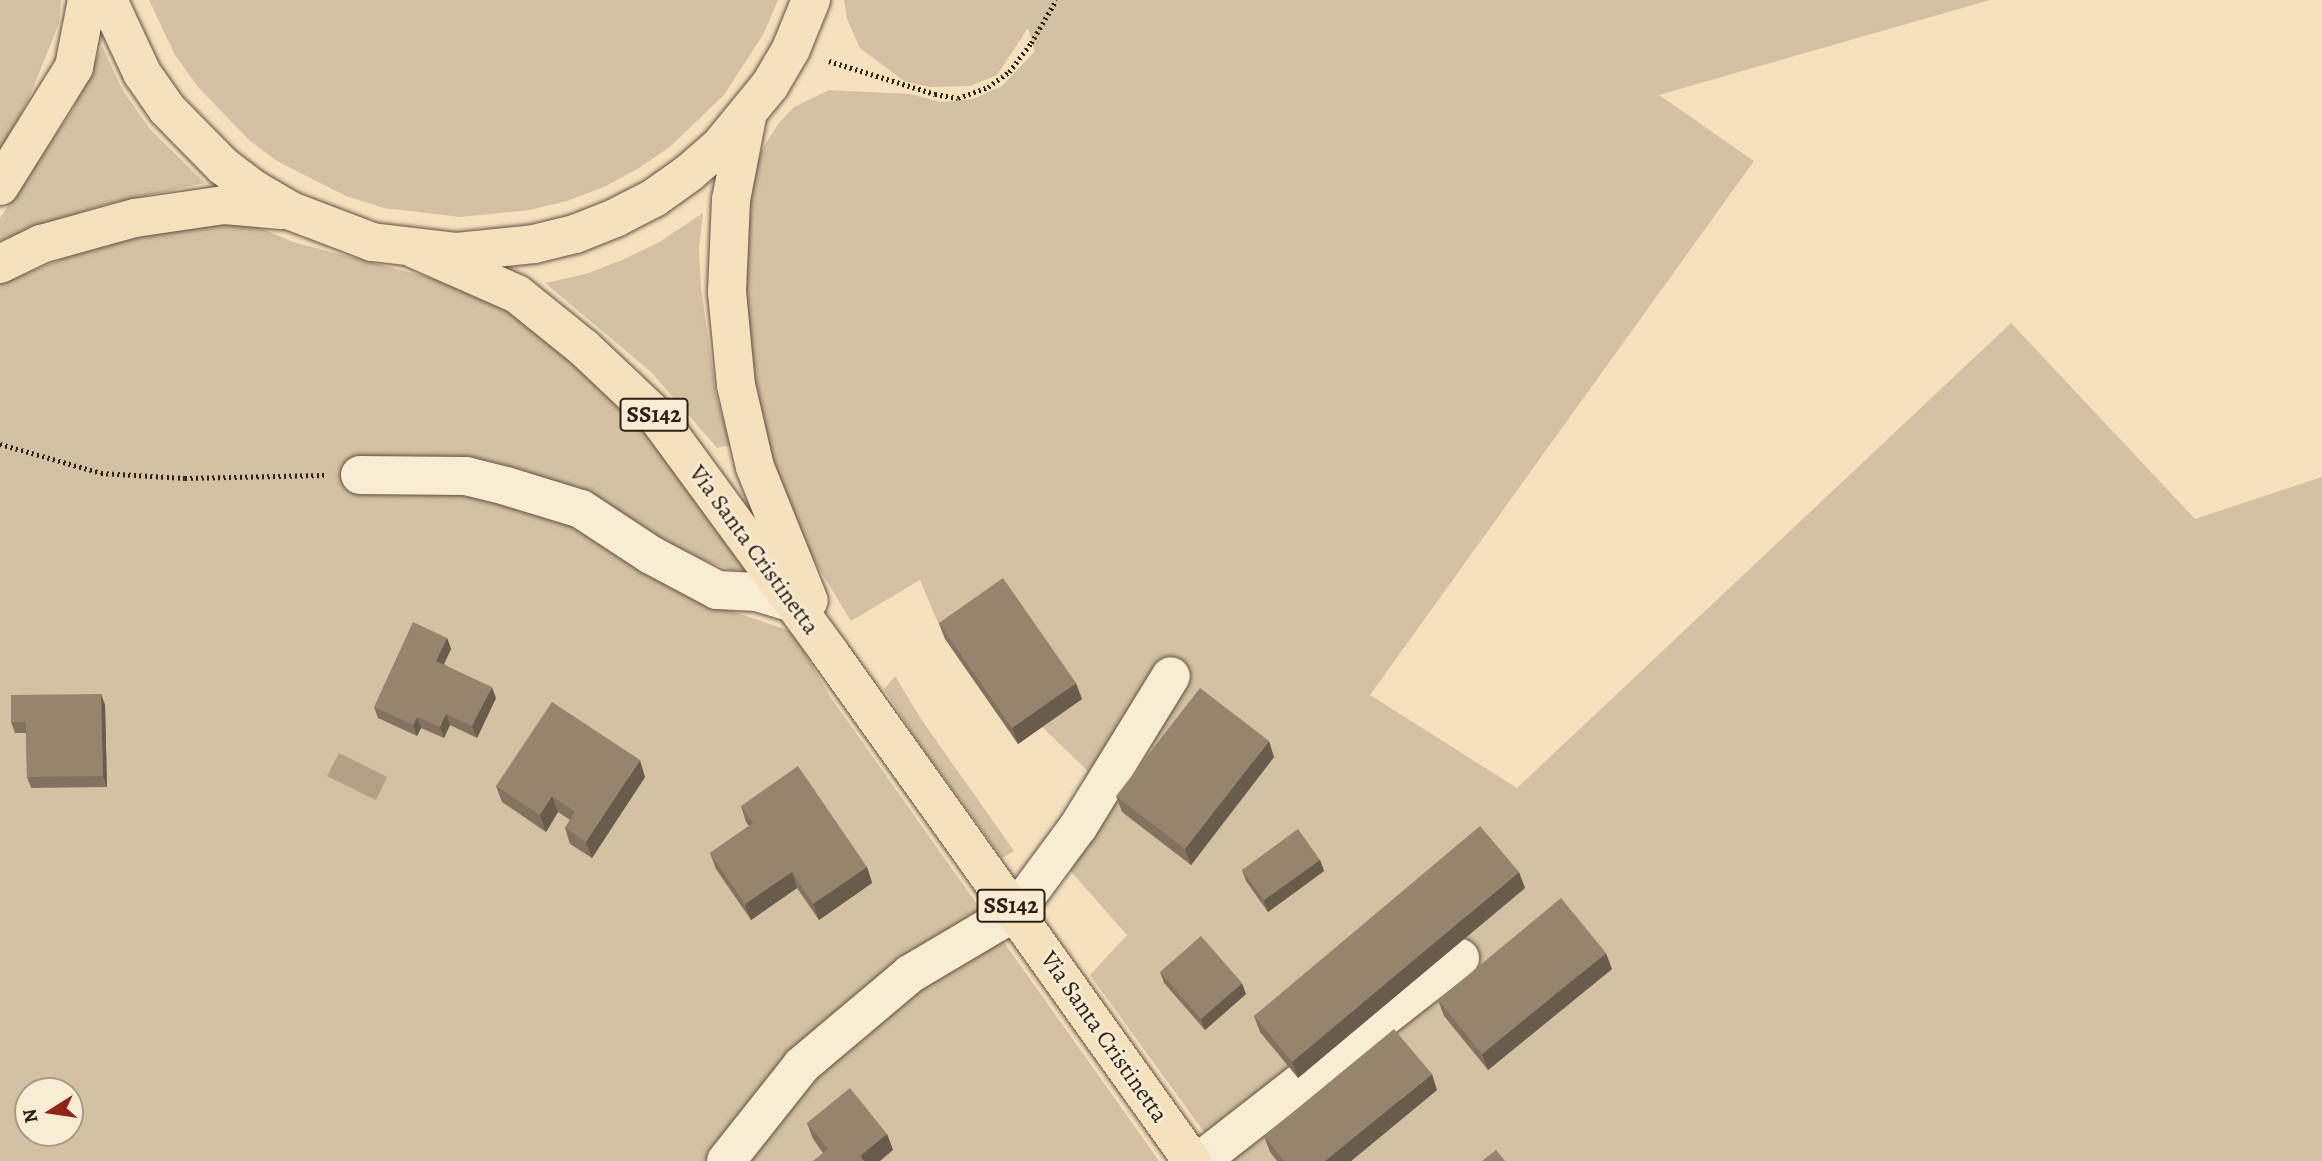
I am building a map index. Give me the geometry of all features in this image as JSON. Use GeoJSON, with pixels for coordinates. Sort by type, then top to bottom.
{"type":"FeatureCollection","features":[{"type":"Feature","properties":{"kind":"main road"},"geometry":{"type":"LineString","coordinates":[[0,186],[74,67],[87,0]]}},
{"type":"Feature","properties":{"kind":"main road"},"geometry":{"type":"LineString","coordinates":[[108,0],[142,73],[167,109],[223,166],[291,211],[372,242],[457,252],[508,248],[575,234],[654,198],[689,173],[747,117],[791,49],[811,0]]}},
{"type":"Feature","properties":{"kind":"main road","name":"Via Santa Cristinetta"},"geometry":{"type":"LineString","coordinates":[[747,117],[731,200],[727,292],[736,385],[755,467],[829,652]]}},
{"type":"Feature","properties":{"kind":"main road"},"geometry":{"type":"LineString","coordinates":[[0,264],[41,244],[135,218],[223,205],[291,211]]}},
{"type":"Feature","properties":{"kind":"main road","name":"Via Santa Cristinetta"},"geometry":{"type":"LineString","coordinates":[[415,249],[517,294],[584,348],[658,418],[829,652],[1192,1161]]}},
{"type":"Feature","properties":{"kind":"street"},"geometry":{"type":"LineString","coordinates":[[360,475],[466,476],[506,486],[580,509],[651,555],[717,590],[757,592],[793,603]]}},
{"type":"Feature","properties":{"kind":"street"},"geometry":{"type":"LineString","coordinates":[[726,1161],[802,1065],[910,974],[1015,912],[1078,827],[1171,676]]}},
{"type":"Feature","properties":{"kind":"street"},"geometry":{"type":"LineString","coordinates":[[1200,1161],[1460,958]]}},
{"type":"Feature","properties":{"kind":"path"},"geometry":{"type":"LineString","coordinates":[[791,49],[934,94],[958,98],[988,87],[1009,72],[1031,43],[1056,0]]}},
{"type":"Feature","properties":{"kind":"path"},"geometry":{"type":"LineString","coordinates":[[0,444],[101,473],[185,478],[360,475]]}},
{"type":"Feature","properties":{"kind":"shaded area"},"geometry":{"type":"Polygon","coordinates":[[[0,0],[61,0],[59,23],[29,98],[0,155],[0,0]]]}},
{"type":"Feature","properties":{"kind":"shaded area"},"geometry":{"type":"Polygon","coordinates":[[[149,0],[778,0],[764,33],[724,95],[671,146],[639,168],[604,187],[567,201],[530,210],[460,217],[384,208],[346,196],[277,161],[249,140],[198,87],[175,55],[149,0]]]}},
{"type":"Feature","properties":{"kind":"shaded area"},"geometry":{"type":"Polygon","coordinates":[[[844,0],[1990,0],[1659,95],[1754,161],[1370,695],[1517,788],[2011,323],[2195,519],[2322,477],[2322,1161],[1225,1161],[1090,975],[1127,935],[1051,849],[1088,771],[1042,727],[1018,744],[945,639],[920,580],[851,621],[812,557],[772,463],[755,395],[739,228],[760,153],[778,124],[794,107],[829,90],[910,94],[941,102],[973,99],[1002,86],[1035,51],[1028,28],[997,75],[970,86],[929,87],[904,81],[860,48],[847,19],[844,0]]]}},
{"type":"Feature","properties":{"kind":"shaded area"},"geometry":{"type":"Polygon","coordinates":[[[102,46],[122,89],[149,128],[205,183],[103,205],[0,241],[0,218],[73,109],[102,46]]]}},
{"type":"Feature","properties":{"kind":"shaded area"},"geometry":{"type":"Polygon","coordinates":[[[703,213],[699,249],[701,288],[716,394],[730,445],[717,448],[651,372],[545,283],[586,274],[622,260],[658,243],[703,213]]]}},
{"type":"Feature","properties":{"kind":"shaded area"},"geometry":{"type":"Polygon","coordinates":[[[224,219],[263,229],[293,242],[443,281],[478,287],[591,374],[670,461],[751,569],[731,570],[701,559],[611,513],[567,525],[592,526],[708,603],[793,632],[831,698],[1159,1161],[0,1161],[0,284],[97,245],[224,219]]]}},
{"type":"Feature","properties":{"kind":"shaded area"},"geometry":{"type":"Polygon","coordinates":[[[895,676],[921,719],[1014,851],[1002,858],[915,737],[884,689],[895,676]]]}},
{"type":"Feature","properties":{"kind":"shaded area"},"geometry":{"type":"Polygon","coordinates":[[[339,753],[387,777],[376,800],[327,776],[339,753]]]}},
{"type":"Feature","properties":{"kind":"building"},"geometry":{"type":"Polygon","coordinates":[[[1003,578],[1076,683],[1012,728],[939,623],[1003,578]]]}},
{"type":"Feature","properties":{"kind":"building"},"geometry":{"type":"Polygon","coordinates":[[[413,622],[447,638],[436,661],[492,687],[472,726],[446,714],[440,727],[417,717],[413,725],[374,707],[413,622]]]}},
{"type":"Feature","properties":{"kind":"building"},"geometry":{"type":"Polygon","coordinates":[[[1200,688],[1269,741],[1185,849],[1116,796],[1200,688]]]}},
{"type":"Feature","properties":{"kind":"building"},"geometry":{"type":"Polygon","coordinates":[[[101,694],[103,776],[27,777],[26,722],[11,722],[11,695],[101,694]]]}},
{"type":"Feature","properties":{"kind":"building"},"geometry":{"type":"Polygon","coordinates":[[[552,702],[640,760],[586,842],[565,828],[575,812],[552,796],[540,815],[496,786],[552,702]]]}},
{"type":"Feature","properties":{"kind":"building"},"geometry":{"type":"Polygon","coordinates":[[[798,766],[867,867],[813,904],[792,872],[745,904],[710,853],[753,823],[741,806],[798,766]]]}},
{"type":"Feature","properties":{"kind":"building"},"geometry":{"type":"Polygon","coordinates":[[[1480,826],[1519,872],[1292,1062],[1254,1016],[1480,826]]]}},
{"type":"Feature","properties":{"kind":"building"},"geometry":{"type":"Polygon","coordinates":[[[1298,829],[1320,860],[1264,900],[1242,870],[1298,829]]]}},
{"type":"Feature","properties":{"kind":"building"},"geometry":{"type":"Polygon","coordinates":[[[1561,898],[1606,953],[1482,1054],[1438,1000],[1561,898]]]}},
{"type":"Feature","properties":{"kind":"building"},"geometry":{"type":"Polygon","coordinates":[[[1201,936],[1242,983],[1201,1019],[1160,972],[1201,936]]]}},
{"type":"Feature","properties":{"kind":"building"},"geometry":{"type":"Polygon","coordinates":[[[1394,1029],[1432,1074],[1325,1161],[1284,1161],[1264,1136],[1394,1029]]]}},
{"type":"Feature","properties":{"kind":"building"},"geometry":{"type":"Polygon","coordinates":[[[850,1088],[887,1134],[860,1156],[864,1161],[813,1161],[828,1149],[807,1123],[850,1088]]]}},
{"type":"Feature","properties":{"kind":"building"},"geometry":{"type":"Polygon","coordinates":[[[1496,1150],[1505,1161],[1482,1161],[1496,1150]]]}}]}
